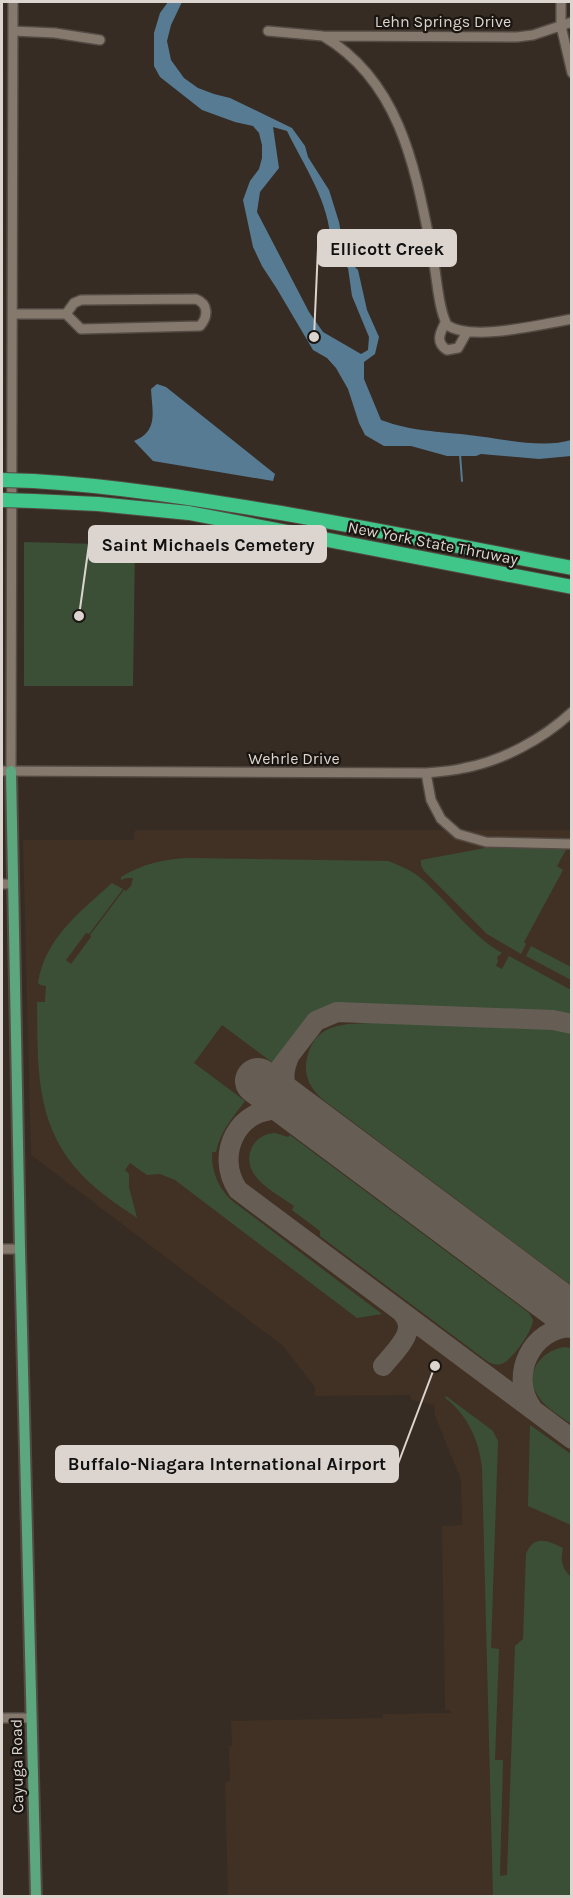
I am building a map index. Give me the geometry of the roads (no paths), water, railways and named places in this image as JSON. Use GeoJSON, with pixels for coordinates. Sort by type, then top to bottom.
{"type":"FeatureCollection","features":[{"type":"Feature","properties":{"kind":"highway","name":"New York State Thruway"},"geometry":{"type":"LineString","coordinates":[[2,480],[90,484],[159,493],[359,527],[572,568]]}},
{"type":"Feature","properties":{"kind":"highway","name":"New York State Thruway"},"geometry":{"type":"LineString","coordinates":[[2,500],[99,504],[189,513],[572,587]]}},
{"type":"Feature","properties":{"kind":"main road","name":"Cayuga Road"},"geometry":{"type":"LineString","coordinates":[[6,771],[13,884],[36,1896]]}},
{"type":"Feature","properties":{"kind":"street"},"geometry":{"type":"LineString","coordinates":[[6,771],[6,602],[13,314],[13,2]]}},
{"type":"Feature","properties":{"kind":"street"},"geometry":{"type":"LineString","coordinates":[[561,2],[561,26],[571,69]]}},
{"type":"Feature","properties":{"kind":"street"},"geometry":{"type":"LineString","coordinates":[[561,26],[572,22]]}},
{"type":"Feature","properties":{"kind":"street","name":"Lehn Springs Drive"},"geometry":{"type":"LineString","coordinates":[[268,31],[323,36],[517,37],[533,35],[561,26]]}},
{"type":"Feature","properties":{"kind":"street"},"geometry":{"type":"LineString","coordinates":[[13,31],[55,33],[100,40]]}},
{"type":"Feature","properties":{"kind":"street","name":"Lehn Springs Drive"},"geometry":{"type":"LineString","coordinates":[[323,36],[346,51],[366,71],[389,106],[403,134],[413,165],[445,323],[439,338],[441,345],[447,350],[458,348],[467,332]]}},
{"type":"Feature","properties":{"kind":"street"},"geometry":{"type":"LineString","coordinates":[[2,110],[13,109]]}},
{"type":"Feature","properties":{"kind":"street"},"geometry":{"type":"LineString","coordinates":[[13,314],[66,314],[81,329],[200,326],[205,320],[206,306],[196,299],[81,300],[74,303],[66,314]]}},
{"type":"Feature","properties":{"kind":"street"},"geometry":{"type":"LineString","coordinates":[[445,323],[450,327],[467,332],[483,333],[572,319]]}},
{"type":"Feature","properties":{"kind":"street"},"geometry":{"type":"LineString","coordinates":[[2,390],[12,390]]}},
{"type":"Feature","properties":{"kind":"street","name":"Wehrle Drive"},"geometry":{"type":"LineString","coordinates":[[6,771],[426,773],[465,768],[493,759],[531,742],[572,712]]}},
{"type":"Feature","properties":{"kind":"street"},"geometry":{"type":"LineString","coordinates":[[426,773],[431,800],[441,819],[458,834],[486,842],[572,844]]}},
{"type":"Feature","properties":{"kind":"street"},"geometry":{"type":"LineString","coordinates":[[2,884],[13,884]]}},
{"type":"Feature","properties":{"kind":"street"},"geometry":{"type":"LineString","coordinates":[[2,1249],[20,1249]]}},
{"type":"Feature","properties":{"kind":"street"},"geometry":{"type":"LineString","coordinates":[[2,1718],[31,1718]]}},
{"type":"Feature","properties":{"kind":"water"},"geometry":{"type":"Polygon","coordinates":[[[168,2],[182,2],[171,25],[167,41],[171,60],[184,78],[198,88],[230,98],[292,128],[305,146],[308,157],[329,190],[343,245],[350,262],[358,270],[367,310],[379,337],[375,354],[364,362],[364,379],[381,420],[415,429],[520,442],[547,443],[571,440],[571,456],[539,459],[481,454],[447,456],[411,446],[384,446],[365,435],[348,389],[336,368],[327,358],[313,350],[253,247],[243,200],[250,181],[259,169],[262,158],[259,133],[253,126],[202,110],[160,77],[154,66],[154,33],[160,13],[168,2]],[[273,127],[279,168],[260,192],[257,212],[309,312],[323,332],[361,354],[368,350],[369,337],[352,296],[348,268],[330,254],[328,221],[323,206],[287,131],[273,127]]]}},
{"type":"Feature","properties":{"kind":"water"},"geometry":{"type":"Polygon","coordinates":[[[157,384],[166,387],[275,474],[273,481],[153,461],[134,441],[142,437],[151,426],[153,412],[151,389],[157,384]]]}},
{"type":"Feature","properties":{"kind":"waterway"},"geometry":{"type":"LineString","coordinates":[[460,454],[462,481]]}},
{"type":"Feature","properties":{"kind":"place","name":"Ellicott Creek"},"geometry":{"type":"Point","coordinates":[314,337]}},
{"type":"Feature","properties":{"kind":"place","name":"Saint Michaels Cemetery"},"geometry":{"type":"Point","coordinates":[79,616]}},
{"type":"Feature","properties":{"kind":"place","name":"Buffalo-Niagara International Airport"},"geometry":{"type":"Point","coordinates":[435,1366]}}]}
